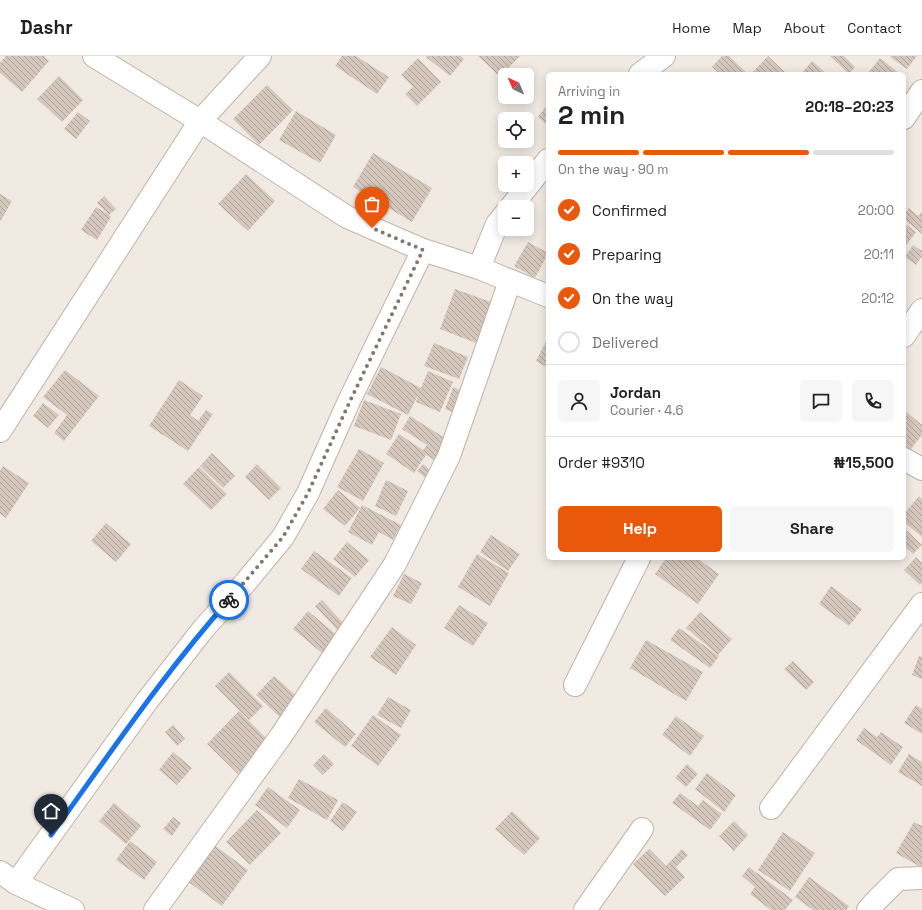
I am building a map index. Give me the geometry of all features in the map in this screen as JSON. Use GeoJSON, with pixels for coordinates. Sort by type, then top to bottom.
{"type":"FeatureCollection","features":[{"type":"Feature","properties":{"kind":"street"},"geometry":{"type":"LineString","coordinates":[[94,56],[200,121],[347,217],[423,250],[479,268],[546,295]]}},
{"type":"Feature","properties":{"kind":"street"},"geometry":{"type":"LineString","coordinates":[[0,431],[200,121],[260,56]]}},
{"type":"Feature","properties":{"kind":"street"},"geometry":{"type":"LineString","coordinates":[[643,72],[664,56]]}},
{"type":"Feature","properties":{"kind":"street"},"geometry":{"type":"LineString","coordinates":[[906,115],[922,91]]}},
{"type":"Feature","properties":{"kind":"street"},"geometry":{"type":"LineString","coordinates":[[517,200],[546,163]]}},
{"type":"Feature","properties":{"kind":"street"},"geometry":{"type":"LineString","coordinates":[[479,268],[498,223]]}},
{"type":"Feature","properties":{"kind":"street"},"geometry":{"type":"LineString","coordinates":[[73,910],[8,878],[204,628],[245,583],[283,537],[308,493],[350,401],[423,250]]}},
{"type":"Feature","properties":{"kind":"street"},"geometry":{"type":"LineString","coordinates":[[155,910],[281,736],[395,564],[449,456],[510,281]]}},
{"type":"Feature","properties":{"kind":"street"},"geometry":{"type":"LineString","coordinates":[[906,333],[922,310]]}},
{"type":"Feature","properties":{"kind":"street"},"geometry":{"type":"LineString","coordinates":[[906,460],[922,469]]}},
{"type":"Feature","properties":{"kind":"street"},"geometry":{"type":"LineString","coordinates":[[575,685],[638,560]]}},
{"type":"Feature","properties":{"kind":"street"},"geometry":{"type":"LineString","coordinates":[[771,808],[922,604]]}},
{"type":"Feature","properties":{"kind":"street"},"geometry":{"type":"LineString","coordinates":[[585,910],[642,829]]}},
{"type":"Feature","properties":{"kind":"street"},"geometry":{"type":"LineString","coordinates":[[868,910],[898,879],[922,878]]}},
{"type":"Feature","properties":{"kind":"building"},"geometry":{"type":"Polygon","coordinates":[[[6,56],[44,56],[49,61],[22,92],[0,73],[0,63],[6,56]]]}},
{"type":"Feature","properties":{"kind":"building"},"geometry":{"type":"Polygon","coordinates":[[[342,56],[356,56],[389,77],[377,94],[335,66],[342,56]]]}},
{"type":"Feature","properties":{"kind":"building"},"geometry":{"type":"Polygon","coordinates":[[[461,56],[464,59],[450,76],[426,57],[461,56]]]}},
{"type":"Feature","properties":{"kind":"building"},"geometry":{"type":"Polygon","coordinates":[[[478,56],[520,56],[509,68],[498,68],[498,75],[478,56]]]}},
{"type":"Feature","properties":{"kind":"building"},"geometry":{"type":"Polygon","coordinates":[[[722,56],[729,56],[746,72],[718,72],[712,67],[722,56]]]}},
{"type":"Feature","properties":{"kind":"building"},"geometry":{"type":"Polygon","coordinates":[[[768,56],[785,72],[753,72],[768,56]]]}},
{"type":"Feature","properties":{"kind":"building"},"geometry":{"type":"Polygon","coordinates":[[[830,56],[844,56],[855,67],[851,72],[847,72],[830,56]]]}},
{"type":"Feature","properties":{"kind":"building"},"geometry":{"type":"Polygon","coordinates":[[[917,56],[907,69],[890,57],[917,56]]]}},
{"type":"Feature","properties":{"kind":"building"},"geometry":{"type":"Polygon","coordinates":[[[418,58],[441,82],[417,106],[405,94],[413,87],[401,75],[418,58]]]}},
{"type":"Feature","properties":{"kind":"building"},"geometry":{"type":"Polygon","coordinates":[[[880,58],[898,72],[869,72],[880,58]]]}},
{"type":"Feature","properties":{"kind":"building"},"geometry":{"type":"Polygon","coordinates":[[[812,61],[825,72],[803,72],[812,61]]]}},
{"type":"Feature","properties":{"kind":"building"},"geometry":{"type":"Polygon","coordinates":[[[59,76],[83,100],[62,122],[37,99],[59,76]]]}},
{"type":"Feature","properties":{"kind":"building"},"geometry":{"type":"Polygon","coordinates":[[[267,85],[293,110],[259,145],[233,119],[267,85]]]}},
{"type":"Feature","properties":{"kind":"building"},"geometry":{"type":"Polygon","coordinates":[[[546,107],[546,124],[538,117],[546,107]]]}},
{"type":"Feature","properties":{"kind":"building"},"geometry":{"type":"Polygon","coordinates":[[[296,111],[336,135],[320,163],[279,140],[296,111]]]}},
{"type":"Feature","properties":{"kind":"building"},"geometry":{"type":"Polygon","coordinates":[[[78,112],[90,121],[76,139],[64,129],[78,112]]]}},
{"type":"Feature","properties":{"kind":"building"},"geometry":{"type":"Polygon","coordinates":[[[373,153],[432,188],[412,222],[353,187],[373,153]]]}},
{"type":"Feature","properties":{"kind":"building"},"geometry":{"type":"Polygon","coordinates":[[[246,174],[275,201],[248,231],[218,204],[246,174]]]}},
{"type":"Feature","properties":{"kind":"building"},"geometry":{"type":"Polygon","coordinates":[[[0,194],[12,201],[0,222],[0,194]]]}},
{"type":"Feature","properties":{"kind":"building"},"geometry":{"type":"Polygon","coordinates":[[[104,196],[116,209],[109,215],[111,217],[97,240],[81,230],[96,207],[108,214],[97,203],[104,196]]]}},
{"type":"Feature","properties":{"kind":"building"},"geometry":{"type":"Polygon","coordinates":[[[909,208],[918,216],[922,212],[922,234],[906,221],[906,212],[909,208]]]}},
{"type":"Feature","properties":{"kind":"building"},"geometry":{"type":"Polygon","coordinates":[[[906,224],[916,232],[906,245],[906,224]]]}},
{"type":"Feature","properties":{"kind":"building"},"geometry":{"type":"Polygon","coordinates":[[[528,242],[546,252],[546,257],[535,278],[514,266],[528,242]]]}},
{"type":"Feature","properties":{"kind":"building"},"geometry":{"type":"Polygon","coordinates":[[[913,245],[922,251],[922,256],[916,265],[906,258],[913,245]]]}},
{"type":"Feature","properties":{"kind":"building"},"geometry":{"type":"Polygon","coordinates":[[[455,289],[491,302],[476,343],[440,329],[455,289]]]}},
{"type":"Feature","properties":{"kind":"building"},"geometry":{"type":"Polygon","coordinates":[[[546,342],[546,367],[536,361],[546,342]]]}},
{"type":"Feature","properties":{"kind":"building"},"geometry":{"type":"Polygon","coordinates":[[[434,343],[468,357],[459,379],[424,366],[434,343]]]}},
{"type":"Feature","properties":{"kind":"building"},"geometry":{"type":"Polygon","coordinates":[[[381,367],[421,388],[428,371],[453,382],[440,412],[416,402],[418,395],[408,415],[367,394],[381,367]]]}},
{"type":"Feature","properties":{"kind":"building"},"geometry":{"type":"Polygon","coordinates":[[[65,370],[99,396],[64,441],[54,433],[67,415],[43,397],[65,370]]]}},
{"type":"Feature","properties":{"kind":"building"},"geometry":{"type":"Polygon","coordinates":[[[179,380],[203,396],[190,415],[198,421],[206,410],[213,414],[188,451],[149,426],[179,380]]]}},
{"type":"Feature","properties":{"kind":"building"},"geometry":{"type":"Polygon","coordinates":[[[453,387],[463,391],[455,413],[445,409],[453,387]]]}},
{"type":"Feature","properties":{"kind":"building"},"geometry":{"type":"Polygon","coordinates":[[[364,400],[401,414],[391,440],[354,426],[364,400]]]}},
{"type":"Feature","properties":{"kind":"building"},"geometry":{"type":"Polygon","coordinates":[[[43,403],[59,415],[48,428],[33,416],[43,403]]]}},
{"type":"Feature","properties":{"kind":"building"},"geometry":{"type":"Polygon","coordinates":[[[906,412],[922,425],[922,435],[910,450],[906,447],[906,412]]]}},
{"type":"Feature","properties":{"kind":"building"},"geometry":{"type":"Polygon","coordinates":[[[410,416],[448,440],[434,460],[426,455],[414,473],[386,454],[399,434],[423,450],[427,445],[402,429],[410,416]]]}},
{"type":"Feature","properties":{"kind":"building"},"geometry":{"type":"Polygon","coordinates":[[[359,449],[384,463],[363,501],[337,487],[359,449]]]}},
{"type":"Feature","properties":{"kind":"building"},"geometry":{"type":"Polygon","coordinates":[[[212,453],[235,476],[223,488],[200,466],[212,453]]]}},
{"type":"Feature","properties":{"kind":"building"},"geometry":{"type":"Polygon","coordinates":[[[257,464],[281,488],[269,500],[245,477],[257,464]]]}},
{"type":"Feature","properties":{"kind":"building"},"geometry":{"type":"Polygon","coordinates":[[[423,464],[434,473],[428,480],[417,471],[423,464]]]}},
{"type":"Feature","properties":{"kind":"building"},"geometry":{"type":"Polygon","coordinates":[[[3,466],[29,483],[6,518],[0,514],[0,471],[3,466]]]}},
{"type":"Feature","properties":{"kind":"building"},"geometry":{"type":"Polygon","coordinates":[[[199,467],[227,494],[211,510],[183,484],[199,467]]]}},
{"type":"Feature","properties":{"kind":"building"},"geometry":{"type":"Polygon","coordinates":[[[386,480],[408,491],[396,516],[375,506],[386,480]]]}},
{"type":"Feature","properties":{"kind":"building"},"geometry":{"type":"Polygon","coordinates":[[[338,490],[360,508],[345,526],[323,509],[338,490]]]}},
{"type":"Feature","properties":{"kind":"building"},"geometry":{"type":"Polygon","coordinates":[[[919,496],[922,499],[922,537],[906,524],[906,512],[919,496]]]}},
{"type":"Feature","properties":{"kind":"building"},"geometry":{"type":"Polygon","coordinates":[[[362,505],[401,525],[393,540],[379,532],[372,545],[348,532],[362,505]]]}},
{"type":"Feature","properties":{"kind":"building"},"geometry":{"type":"Polygon","coordinates":[[[106,523],[131,544],[116,562],[91,541],[106,523]]]}},
{"type":"Feature","properties":{"kind":"building"},"geometry":{"type":"Polygon","coordinates":[[[906,530],[922,545],[913,554],[906,548],[906,530]]]}},
{"type":"Feature","properties":{"kind":"building"},"geometry":{"type":"Polygon","coordinates":[[[491,535],[520,554],[508,571],[480,552],[491,535]]]}},
{"type":"Feature","properties":{"kind":"building"},"geometry":{"type":"Polygon","coordinates":[[[347,542],[369,560],[355,577],[333,559],[347,542]]]}},
{"type":"Feature","properties":{"kind":"building"},"geometry":{"type":"Polygon","coordinates":[[[314,551],[352,578],[339,596],[301,569],[314,551]]]}},
{"type":"Feature","properties":{"kind":"building"},"geometry":{"type":"Polygon","coordinates":[[[477,554],[509,573],[490,606],[458,587],[477,554]]]}},
{"type":"Feature","properties":{"kind":"building"},"geometry":{"type":"Polygon","coordinates":[[[916,557],[922,563],[922,583],[920,585],[904,570],[916,557]]]}},
{"type":"Feature","properties":{"kind":"building"},"geometry":{"type":"Polygon","coordinates":[[[665,560],[700,560],[719,574],[698,604],[655,574],[665,560]]]}},
{"type":"Feature","properties":{"kind":"building"},"geometry":{"type":"Polygon","coordinates":[[[404,574],[422,583],[411,604],[393,596],[404,574]]]}},
{"type":"Feature","properties":{"kind":"building"},"geometry":{"type":"Polygon","coordinates":[[[831,586],[862,609],[849,626],[819,604],[831,586]]]}},
{"type":"Feature","properties":{"kind":"building"},"geometry":{"type":"Polygon","coordinates":[[[322,600],[345,625],[338,631],[315,606],[322,600]]]}},
{"type":"Feature","properties":{"kind":"building"},"geometry":{"type":"Polygon","coordinates":[[[459,605],[488,623],[473,646],[444,628],[459,605]]]}},
{"type":"Feature","properties":{"kind":"building"},"geometry":{"type":"Polygon","coordinates":[[[308,611],[344,641],[329,659],[293,629],[308,611]]]}},
{"type":"Feature","properties":{"kind":"building"},"geometry":{"type":"Polygon","coordinates":[[[700,612],[732,639],[718,655],[686,628],[700,612]]]}},
{"type":"Feature","properties":{"kind":"building"},"geometry":{"type":"Polygon","coordinates":[[[392,627],[416,645],[396,675],[370,657],[392,627]]]}},
{"type":"Feature","properties":{"kind":"building"},"geometry":{"type":"Polygon","coordinates":[[[679,628],[719,656],[710,668],[670,640],[679,628]]]}},
{"type":"Feature","properties":{"kind":"building"},"geometry":{"type":"Polygon","coordinates":[[[646,640],[703,672],[686,701],[630,668],[646,640]]]}},
{"type":"Feature","properties":{"kind":"building"},"geometry":{"type":"Polygon","coordinates":[[[919,656],[922,657],[922,679],[912,675],[919,656]]]}},
{"type":"Feature","properties":{"kind":"building"},"geometry":{"type":"Polygon","coordinates":[[[793,661],[814,682],[806,690],[784,669],[793,661]]]}},
{"type":"Feature","properties":{"kind":"building"},"geometry":{"type":"Polygon","coordinates":[[[229,672],[263,706],[249,720],[215,686],[229,672]]]}},
{"type":"Feature","properties":{"kind":"building"},"geometry":{"type":"Polygon","coordinates":[[[274,676],[301,700],[283,720],[256,695],[274,676]]]}},
{"type":"Feature","properties":{"kind":"building"},"geometry":{"type":"Polygon","coordinates":[[[388,697],[411,710],[401,728],[377,715],[388,697]]]}},
{"type":"Feature","properties":{"kind":"building"},"geometry":{"type":"Polygon","coordinates":[[[916,705],[922,709],[922,734],[904,723],[916,705]]]}},
{"type":"Feature","properties":{"kind":"building"},"geometry":{"type":"Polygon","coordinates":[[[326,708],[356,734],[345,747],[314,722],[326,708]]]}},
{"type":"Feature","properties":{"kind":"building"},"geometry":{"type":"Polygon","coordinates":[[[239,711],[270,742],[238,774],[207,744],[239,711]]]}},
{"type":"Feature","properties":{"kind":"building"},"geometry":{"type":"Polygon","coordinates":[[[373,715],[401,735],[378,766],[351,746],[373,715]]]}},
{"type":"Feature","properties":{"kind":"building"},"geometry":{"type":"Polygon","coordinates":[[[676,716],[704,736],[690,756],[662,735],[676,716]]]}},
{"type":"Feature","properties":{"kind":"building"},"geometry":{"type":"Polygon","coordinates":[[[173,725],[185,739],[177,746],[165,732],[173,725]]]}},
{"type":"Feature","properties":{"kind":"building"},"geometry":{"type":"Polygon","coordinates":[[[864,728],[877,737],[881,732],[903,747],[891,765],[856,740],[864,728]]]}},
{"type":"Feature","properties":{"kind":"building"},"geometry":{"type":"Polygon","coordinates":[[[173,752],[192,768],[177,785],[159,770],[173,752]]]}},
{"type":"Feature","properties":{"kind":"building"},"geometry":{"type":"Polygon","coordinates":[[[324,754],[334,764],[323,775],[313,765],[324,754]]]}},
{"type":"Feature","properties":{"kind":"building"},"geometry":{"type":"Polygon","coordinates":[[[909,754],[922,762],[922,786],[898,772],[909,754]]]}},
{"type":"Feature","properties":{"kind":"building"},"geometry":{"type":"Polygon","coordinates":[[[687,764],[698,774],[686,787],[675,778],[687,764]]]}},
{"type":"Feature","properties":{"kind":"building"},"geometry":{"type":"Polygon","coordinates":[[[707,773],[736,795],[724,812],[695,789],[707,773]]]}},
{"type":"Feature","properties":{"kind":"building"},"geometry":{"type":"Polygon","coordinates":[[[299,779],[338,800],[327,820],[288,798],[299,779]]]}},
{"type":"Feature","properties":{"kind":"building"},"geometry":{"type":"Polygon","coordinates":[[[268,787],[300,810],[287,828],[255,805],[268,787]]]}},
{"type":"Feature","properties":{"kind":"building"},"geometry":{"type":"Polygon","coordinates":[[[680,793],[698,806],[703,800],[722,814],[710,830],[672,803],[680,793]]]}},
{"type":"Feature","properties":{"kind":"building"},"geometry":{"type":"Polygon","coordinates":[[[343,802],[357,812],[343,831],[330,821],[343,802]]]}},
{"type":"Feature","properties":{"kind":"building"},"geometry":{"type":"Polygon","coordinates":[[[114,803],[141,826],[126,844],[99,821],[114,803]]]}},
{"type":"Feature","properties":{"kind":"building"},"geometry":{"type":"Polygon","coordinates":[[[257,810],[281,833],[250,865],[226,842],[257,810]]]}},
{"type":"Feature","properties":{"kind":"building"},"geometry":{"type":"Polygon","coordinates":[[[512,811],[540,838],[524,855],[495,829],[512,811]]]}},
{"type":"Feature","properties":{"kind":"building"},"geometry":{"type":"Polygon","coordinates":[[[173,817],[181,823],[172,836],[163,829],[173,817]]]}},
{"type":"Feature","properties":{"kind":"building"},"geometry":{"type":"Polygon","coordinates":[[[734,821],[748,835],[734,851],[719,836],[734,821]]]}},
{"type":"Feature","properties":{"kind":"building"},"geometry":{"type":"Polygon","coordinates":[[[914,822],[922,826],[922,868],[896,853],[914,822]]]}},
{"type":"Feature","properties":{"kind":"building"},"geometry":{"type":"Polygon","coordinates":[[[783,832],[815,853],[790,891],[758,870],[783,832]]]}},
{"type":"Feature","properties":{"kind":"building"},"geometry":{"type":"Polygon","coordinates":[[[130,841],[157,862],[144,880],[116,860],[130,841]]]}},
{"type":"Feature","properties":{"kind":"building"},"geometry":{"type":"Polygon","coordinates":[[[214,845],[248,870],[222,906],[187,881],[214,845]]]}},
{"type":"Feature","properties":{"kind":"building"},"geometry":{"type":"Polygon","coordinates":[[[649,849],[666,866],[682,849],[688,855],[676,867],[685,877],[665,896],[633,864],[649,849]]]}},
{"type":"Feature","properties":{"kind":"building"},"geometry":{"type":"Polygon","coordinates":[[[749,867],[793,900],[785,910],[771,910],[750,894],[755,887],[742,876],[749,867]]]}},
{"type":"Feature","properties":{"kind":"building"},"geometry":{"type":"Polygon","coordinates":[[[809,877],[849,906],[846,910],[813,910],[795,897],[809,877]]]}},
{"type":"Feature","properties":{"kind":"way so far"},"geometry":{"type":"LineString","coordinates":[[229,600],[283,537],[308,493],[350,401],[423,250],[372,228]]}},
{"type":"Feature","properties":{"kind":"route"},"geometry":{"type":"LineString","coordinates":[[51,835],[147,701],[204,628],[229,600]]}}]}
